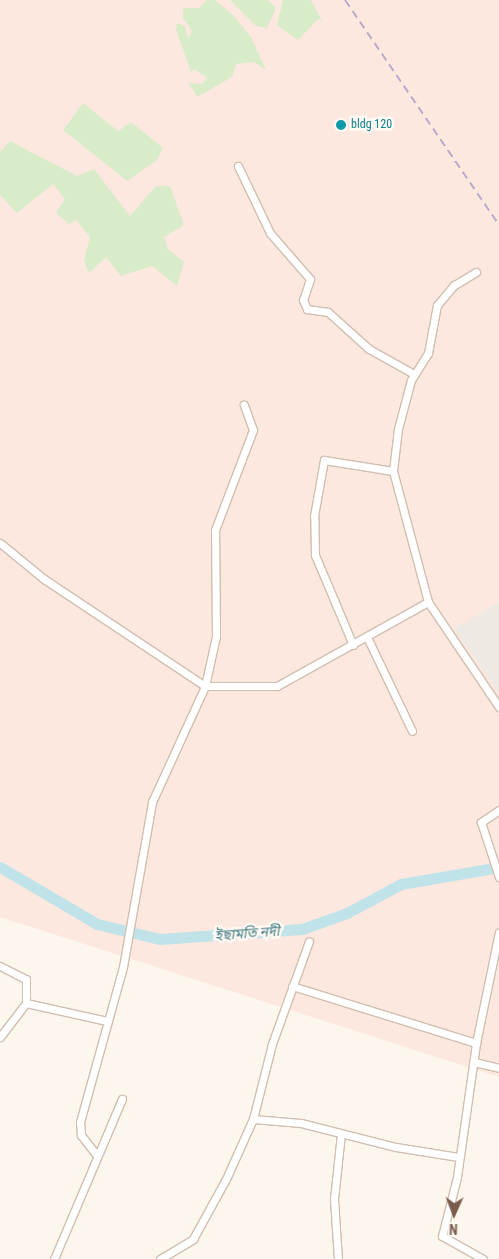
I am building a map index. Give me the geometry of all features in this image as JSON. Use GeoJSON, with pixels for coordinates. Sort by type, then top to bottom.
{"type":"FeatureCollection","features":[{"type":"Feature","properties":{"kind":"street"},"geometry":{"type":"LineString","coordinates":[[238,166],[270,233],[310,279],[303,300],[307,308],[328,312],[370,348],[414,374]]}},
{"type":"Feature","properties":{"kind":"street"},"geometry":{"type":"LineString","coordinates":[[476,272],[454,285],[437,305],[426,359],[414,374],[398,429],[393,471],[428,602],[499,706]]}},
{"type":"Feature","properties":{"kind":"street"},"geometry":{"type":"LineString","coordinates":[[96,1153],[80,1135],[80,1122],[127,947],[130,909],[152,802],[205,686],[216,636],[215,530],[253,430],[244,405]]}},
{"type":"Feature","properties":{"kind":"street"},"geometry":{"type":"LineString","coordinates":[[353,645],[314,555],[314,516],[324,460],[393,471]]}},
{"type":"Feature","properties":{"kind":"street"},"geometry":{"type":"LineString","coordinates":[[0,543],[44,579],[205,686],[277,686],[428,602]]}},
{"type":"Feature","properties":{"kind":"street"},"geometry":{"type":"LineString","coordinates":[[367,637],[412,731]]}},
{"type":"Feature","properties":{"kind":"street"},"geometry":{"type":"LineString","coordinates":[[499,810],[481,821],[499,877]]}},
{"type":"Feature","properties":{"kind":"street"},"geometry":{"type":"LineString","coordinates":[[483,1259],[442,1239],[458,1157],[476,1043],[499,932]]}},
{"type":"Feature","properties":{"kind":"street"},"geometry":{"type":"LineString","coordinates":[[160,1259],[193,1239],[253,1119],[292,986],[309,941]]}},
{"type":"Feature","properties":{"kind":"street"},"geometry":{"type":"LineString","coordinates":[[0,966],[26,979],[26,1003],[0,1037]]}},
{"type":"Feature","properties":{"kind":"street"},"geometry":{"type":"LineString","coordinates":[[292,986],[476,1043]]}},
{"type":"Feature","properties":{"kind":"street"},"geometry":{"type":"LineString","coordinates":[[26,1003],[107,1021]]}},
{"type":"Feature","properties":{"kind":"street"},"geometry":{"type":"LineString","coordinates":[[474,1062],[499,1068]]}},
{"type":"Feature","properties":{"kind":"street"},"geometry":{"type":"LineString","coordinates":[[54,1259],[96,1153],[122,1099]]}},
{"type":"Feature","properties":{"kind":"street"},"geometry":{"type":"LineString","coordinates":[[253,1119],[301,1123],[341,1134],[458,1157]]}},
{"type":"Feature","properties":{"kind":"street"},"geometry":{"type":"LineString","coordinates":[[338,1259],[334,1199],[341,1134]]}},
{"type":"Feature","properties":{"kind":"shaded area"},"geometry":{"type":"Polygon","coordinates":[[[0,0],[499,0],[499,1077],[0,917],[0,0]]]}},
{"type":"Feature","properties":{"kind":"shaded area"},"geometry":{"type":"Polygon","coordinates":[[[499,602],[499,693],[454,629],[499,602]]]}},
{"type":"Feature","properties":{"kind":"green space"},"geometry":{"type":"Polygon","coordinates":[[[207,0],[215,0],[233,15],[251,37],[266,70],[254,62],[236,64],[232,77],[197,97],[189,83],[203,84],[207,78],[194,69],[191,72],[176,30],[177,23],[185,26],[188,38],[192,31],[183,18],[183,8],[199,8],[207,0]]]}},
{"type":"Feature","properties":{"kind":"green space"},"geometry":{"type":"Polygon","coordinates":[[[230,0],[268,0],[276,8],[267,28],[256,26],[230,0]]]}},
{"type":"Feature","properties":{"kind":"green space"},"geometry":{"type":"Polygon","coordinates":[[[283,0],[311,0],[322,21],[318,19],[298,40],[277,25],[283,0]]]}},
{"type":"Feature","properties":{"kind":"green space"},"geometry":{"type":"Polygon","coordinates":[[[83,103],[118,131],[131,122],[163,148],[157,160],[127,181],[63,130],[83,103]]]}},
{"type":"Feature","properties":{"kind":"green space"},"geometry":{"type":"Polygon","coordinates":[[[10,141],[77,176],[94,169],[130,216],[156,186],[170,186],[184,225],[164,237],[168,249],[184,262],[177,286],[152,266],[121,276],[106,257],[89,273],[84,260],[90,237],[76,220],[69,224],[56,213],[65,199],[53,184],[17,213],[0,195],[0,152],[10,141]]]}},
{"type":"Feature","properties":{"kind":"waterway","name":"ইছামতি নদী"},"geometry":{"type":"LineString","coordinates":[[0,867],[97,924],[160,939],[302,929],[347,913],[401,884],[499,867]]}},
{"type":"Feature","properties":{"kind":"railway"},"geometry":{"type":"LineString","coordinates":[[345,0],[499,225]]}},
{"type":"Feature","properties":{"kind":"place","name":"bldg 120"},"geometry":{"type":"Point","coordinates":[341,125]}}]}
